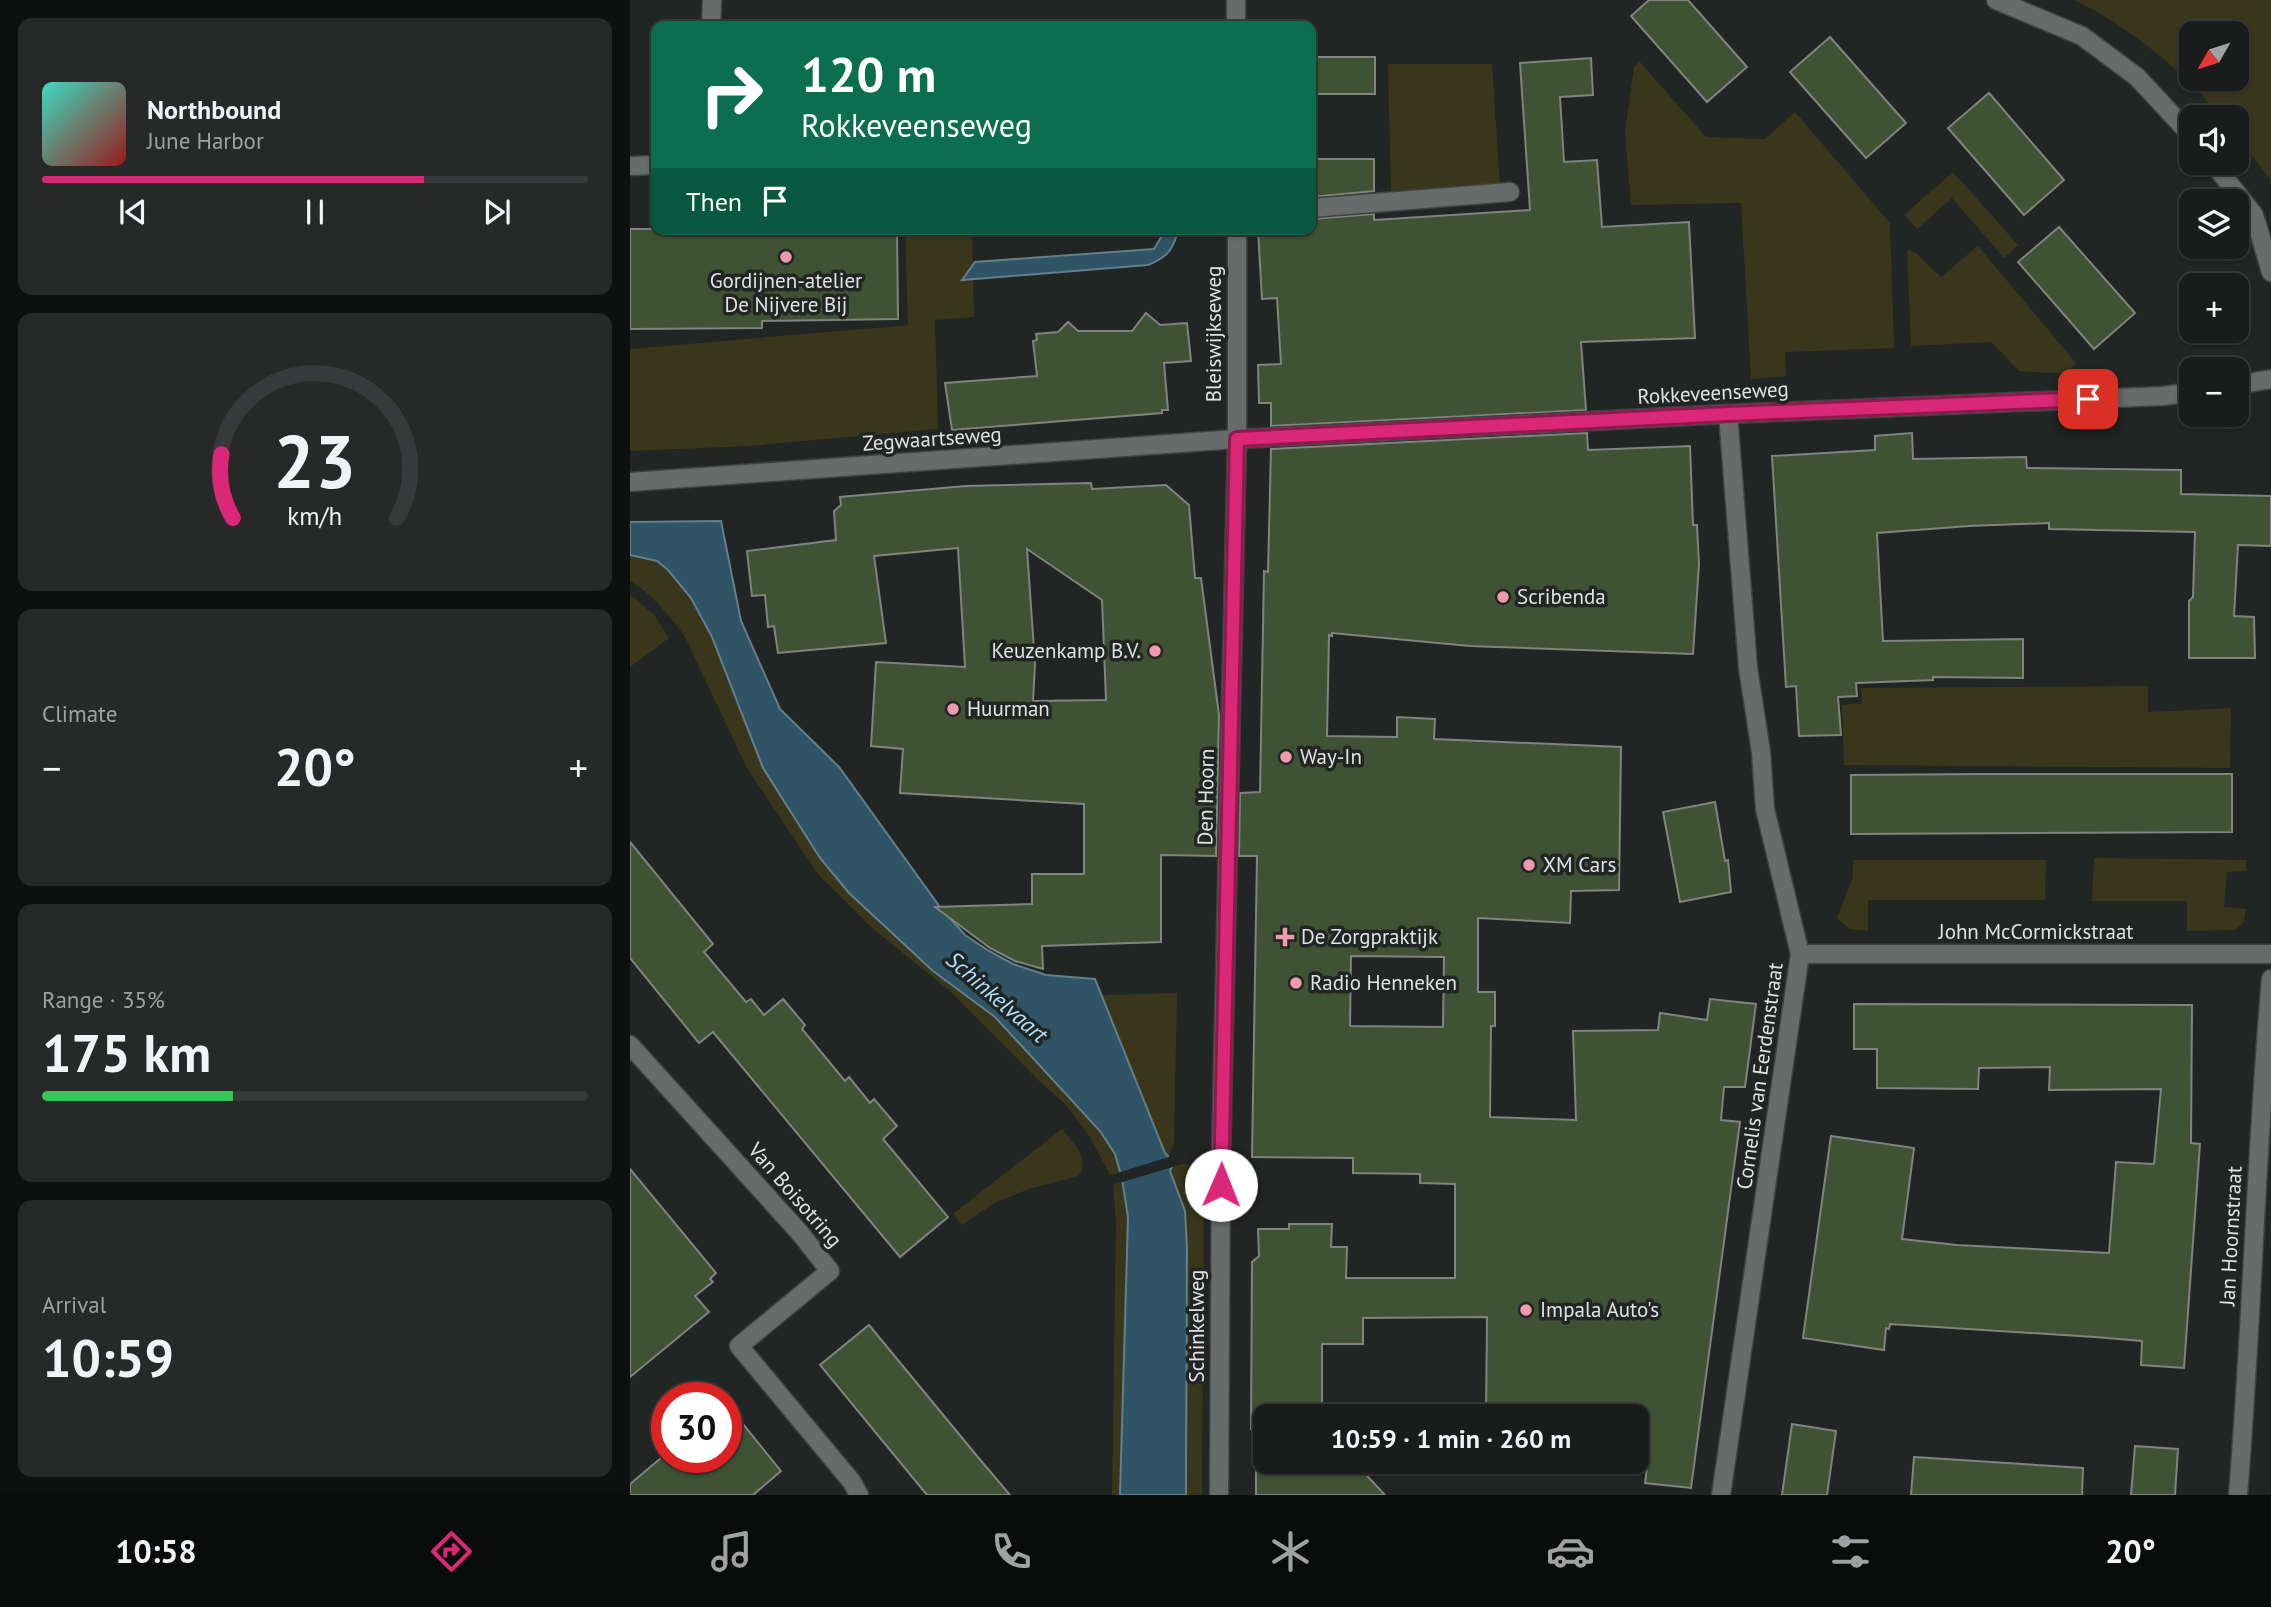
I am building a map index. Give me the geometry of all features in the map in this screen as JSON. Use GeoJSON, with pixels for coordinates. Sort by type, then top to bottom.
{"type":"FeatureCollection","features":[{"type":"Feature","properties":{"kind":"street"},"geometry":{"type":"LineString","coordinates":[[711,21],[712,0]]}},
{"type":"Feature","properties":{"kind":"street"},"geometry":{"type":"LineString","coordinates":[[1236,0],[1236,21]]}},
{"type":"Feature","properties":{"kind":"street"},"geometry":{"type":"LineString","coordinates":[[1996,0],[2082,36],[2137,77],[2179,122]]}},
{"type":"Feature","properties":{"kind":"street"},"geometry":{"type":"LineString","coordinates":[[630,166],[651,165]]}},
{"type":"Feature","properties":{"kind":"street"},"geometry":{"type":"LineString","coordinates":[[2222,175],[2254,215],[2271,272]]}},
{"type":"Feature","properties":{"kind":"street"},"geometry":{"type":"LineString","coordinates":[[1316,208],[1510,192]]}},
{"type":"Feature","properties":{"kind":"street","name":"Bleiswijkseweg"},"geometry":{"type":"LineString","coordinates":[[1237,235],[1237,439]]}},
{"type":"Feature","properties":{"kind":"street"},"geometry":{"type":"LineString","coordinates":[[2249,383],[2271,379]]}},
{"type":"Feature","properties":{"kind":"street","name":"Rokkeveenseweg"},"geometry":{"type":"LineString","coordinates":[[1237,439],[2179,393]]}},
{"type":"Feature","properties":{"kind":"street","name":"Cornelis van Eerdenstraat"},"geometry":{"type":"LineString","coordinates":[[1721,1495],[1800,954],[1765,809],[1761,752],[1748,668],[1728,414]]}},
{"type":"Feature","properties":{"kind":"street","name":"Zegwaartseweg"},"geometry":{"type":"LineString","coordinates":[[630,482],[1237,439]]}},
{"type":"Feature","properties":{"kind":"street","name":"Den Hoorn"},"geometry":{"type":"LineString","coordinates":[[1221,1157],[1237,439]]}},
{"type":"Feature","properties":{"kind":"street","name":"John McCormickstraat"},"geometry":{"type":"LineString","coordinates":[[1800,954],[2271,954]]}},
{"type":"Feature","properties":{"kind":"street","name":"Jan Hoornstraat"},"geometry":{"type":"LineString","coordinates":[[2238,1495],[2245,1411],[2260,1100],[2271,979]]}},
{"type":"Feature","properties":{"kind":"street","name":"Van Boisotring"},"geometry":{"type":"LineString","coordinates":[[630,1045],[800,1233],[830,1271],[739,1346],[852,1482],[859,1495]]}},
{"type":"Feature","properties":{"kind":"street","name":"Schinkelweg"},"geometry":{"type":"LineString","coordinates":[[1219,1495],[1221,1157]]}},
{"type":"Feature","properties":{"kind":"shaded area"},"geometry":{"type":"Polygon","coordinates":[[[2074,0],[2271,0],[2271,180],[2249,152],[2249,105],[2210,105],[2198,91],[2249,91],[2249,21],[2179,21],[2179,73],[2114,22],[2074,0]]]}},
{"type":"Feature","properties":{"kind":"shaded area"},"geometry":{"type":"Polygon","coordinates":[[[1640,62],[1706,137],[1765,139],[1795,112],[1890,223],[1894,348],[1785,352],[1786,376],[1751,379],[1741,203],[1631,205],[1625,133],[1634,66],[1640,62]]]}},
{"type":"Feature","properties":{"kind":"shaded area"},"geometry":{"type":"Polygon","coordinates":[[[1388,64],[1492,64],[1500,186],[1391,195],[1388,64]]]}},
{"type":"Feature","properties":{"kind":"shaded area"},"geometry":{"type":"Polygon","coordinates":[[[1953,172],[2018,245],[2004,258],[1952,198],[1917,229],[1904,215],[1953,172]]]}},
{"type":"Feature","properties":{"kind":"shaded area"},"geometry":{"type":"Polygon","coordinates":[[[905,235],[972,235],[973,266],[963,279],[973,279],[974,317],[935,320],[938,429],[749,446],[630,451],[630,349],[908,325],[905,235]]]}},
{"type":"Feature","properties":{"kind":"shaded area"},"geometry":{"type":"Polygon","coordinates":[[[1978,246],[2076,363],[2067,374],[2019,371],[1991,342],[1911,346],[1907,250],[1916,253],[1941,277],[1978,246]]]}},
{"type":"Feature","properties":{"kind":"shaded area"},"geometry":{"type":"Polygon","coordinates":[[[630,555],[657,561],[691,598],[712,637],[763,768],[820,858],[849,893],[933,971],[995,1017],[1100,1131],[1115,1154],[1120,1173],[1110,1175],[1090,1137],[1065,1104],[951,992],[871,927],[818,874],[747,768],[684,635],[653,599],[630,581],[630,555]]]}},
{"type":"Feature","properties":{"kind":"shaded area"},"geometry":{"type":"Polygon","coordinates":[[[630,594],[655,616],[669,638],[630,667],[630,594]]]}},
{"type":"Feature","properties":{"kind":"shaded area"},"geometry":{"type":"Polygon","coordinates":[[[2148,686],[2148,712],[2231,708],[2230,768],[1844,765],[1842,705],[1862,703],[1861,688],[2148,686]]]}},
{"type":"Feature","properties":{"kind":"shaded area"},"geometry":{"type":"Polygon","coordinates":[[[2094,858],[2246,860],[2246,871],[2227,872],[2224,907],[2246,909],[2244,922],[2235,930],[2187,931],[2187,901],[2092,901],[2094,858]]]}},
{"type":"Feature","properties":{"kind":"shaded area"},"geometry":{"type":"Polygon","coordinates":[[[1853,860],[2046,860],[2045,900],[1868,900],[1868,931],[1849,929],[1837,918],[1853,877],[1853,860]]]}},
{"type":"Feature","properties":{"kind":"shaded area"},"geometry":{"type":"Polygon","coordinates":[[[1177,993],[1174,1144],[1168,1156],[1102,995],[1177,993]]]}},
{"type":"Feature","properties":{"kind":"shaded area"},"geometry":{"type":"Polygon","coordinates":[[[1062,1129],[1082,1158],[1082,1170],[1078,1176],[1029,1189],[994,1203],[962,1225],[953,1214],[1062,1129]]]}},
{"type":"Feature","properties":{"kind":"shaded area"},"geometry":{"type":"Polygon","coordinates":[[[1187,1163],[1191,1167],[1191,1202],[1204,1203],[1202,1495],[1186,1495],[1187,1248],[1185,1211],[1170,1171],[1172,1167],[1187,1163]]]}},
{"type":"Feature","properties":{"kind":"shaded area"},"geometry":{"type":"Polygon","coordinates":[[[1122,1181],[1128,1217],[1120,1495],[1112,1495],[1116,1221],[1113,1185],[1122,1181]]]}},
{"type":"Feature","properties":{"kind":"water"},"geometry":{"type":"Polygon","coordinates":[[[1162,235],[1177,235],[1167,254],[1148,265],[962,280],[975,262],[1154,249],[1162,235]]]}},
{"type":"Feature","properties":{"kind":"water","name":"Schinkelvaart"},"geometry":{"type":"Polygon","coordinates":[[[721,521],[741,621],[780,709],[839,767],[940,907],[965,935],[1013,964],[1046,975],[1095,979],[1168,1156],[1172,1167],[1170,1171],[1185,1211],[1186,1495],[1120,1495],[1128,1217],[1115,1154],[1100,1131],[995,1017],[933,971],[849,893],[820,858],[763,768],[712,637],[691,598],[657,561],[630,555],[630,522],[721,521]]]}},
{"type":"Feature","properties":{"kind":"pier"},"geometry":{"type":"Polygon","coordinates":[[[1172,1156],[1176,1166],[1119,1183],[1117,1173],[1172,1156]]]}},
{"type":"Feature","properties":{"kind":"building"},"geometry":{"type":"Polygon","coordinates":[[[1649,0],[1688,0],[1747,67],[1707,102],[1631,16],[1649,0]]]}},
{"type":"Feature","properties":{"kind":"building"},"geometry":{"type":"Polygon","coordinates":[[[1830,37],[1906,123],[1866,158],[1790,72],[1830,37]]]}},
{"type":"Feature","properties":{"kind":"building"},"geometry":{"type":"Polygon","coordinates":[[[1316,57],[1375,57],[1375,94],[1316,94],[1316,57]]]}},
{"type":"Feature","properties":{"kind":"building"},"geometry":{"type":"Polygon","coordinates":[[[1591,58],[1593,95],[1560,97],[1564,162],[1597,160],[1602,227],[1689,222],[1695,338],[1581,342],[1586,410],[1271,426],[1271,403],[1259,403],[1258,365],[1281,364],[1277,298],[1262,299],[1258,235],[1316,235],[1316,219],[1374,214],[1374,220],[1530,210],[1520,63],[1591,58]]]}},
{"type":"Feature","properties":{"kind":"building"},"geometry":{"type":"Polygon","coordinates":[[[1989,93],[2064,180],[2024,215],[1948,128],[1989,93]]]}},
{"type":"Feature","properties":{"kind":"building"},"geometry":{"type":"Polygon","coordinates":[[[1316,159],[1374,159],[1374,191],[1316,197],[1316,159]]]}},
{"type":"Feature","properties":{"kind":"building"},"geometry":{"type":"Polygon","coordinates":[[[2059,227],[2135,313],[2094,349],[2018,262],[2059,227]]]}},
{"type":"Feature","properties":{"kind":"building"},"geometry":{"type":"Polygon","coordinates":[[[630,229],[651,229],[651,235],[897,235],[898,319],[762,321],[762,328],[630,329],[630,229]]]}},
{"type":"Feature","properties":{"kind":"building"},"geometry":{"type":"Polygon","coordinates":[[[1146,313],[1160,325],[1187,323],[1191,361],[1164,363],[1168,410],[1162,410],[1162,413],[952,430],[945,383],[1037,376],[1033,341],[1037,340],[1036,334],[1058,332],[1068,322],[1078,331],[1132,331],[1146,313]]]}},
{"type":"Feature","properties":{"kind":"building"},"geometry":{"type":"Polygon","coordinates":[[[1587,433],[1588,450],[1690,446],[1693,525],[1697,525],[1699,564],[1693,654],[1470,646],[1332,633],[1332,636],[1329,635],[1327,736],[1397,737],[1397,717],[1435,719],[1434,739],[1621,747],[1619,890],[1571,891],[1570,923],[1478,918],[1478,992],[1495,992],[1495,1026],[1491,1026],[1490,1117],[1576,1120],[1573,1031],[1658,1030],[1660,1013],[1707,1020],[1710,999],[1756,1004],[1745,1087],[1724,1087],[1721,1120],[1740,1122],[1691,1488],[1645,1483],[1646,1474],[1649,1474],[1649,1404],[1486,1404],[1487,1317],[1363,1318],[1363,1344],[1322,1344],[1322,1404],[1253,1404],[1251,1429],[1252,1262],[1259,1256],[1258,1229],[1289,1229],[1289,1224],[1332,1224],[1331,1247],[1347,1247],[1346,1278],[1455,1278],[1455,1184],[1420,1183],[1420,1174],[1353,1173],[1353,1158],[1252,1157],[1257,856],[1239,856],[1240,793],[1260,792],[1264,571],[1268,572],[1271,449],[1587,433]],[[1351,956],[1350,1026],[1443,1027],[1444,957],[1351,956]]]}},
{"type":"Feature","properties":{"kind":"building"},"geometry":{"type":"Polygon","coordinates":[[[1912,433],[1913,459],[2026,457],[2027,468],[2181,470],[2181,494],[2271,496],[2271,546],[2238,545],[2234,616],[2254,617],[2255,658],[2189,658],[2189,601],[2193,597],[2195,532],[2049,529],[2049,523],[1877,533],[1883,641],[2023,639],[2023,678],[1933,677],[1933,680],[1856,683],[1857,696],[1838,697],[1841,735],[1799,736],[1796,686],[1786,687],[1772,456],[1875,450],[1875,436],[1912,433]]]}},
{"type":"Feature","properties":{"kind":"building"},"geometry":{"type":"Polygon","coordinates":[[[1091,483],[1092,489],[1166,485],[1189,505],[1195,578],[1201,578],[1219,715],[1216,856],[1161,855],[1161,942],[1042,946],[1043,969],[1015,961],[990,948],[935,907],[1032,904],[1032,874],[1084,874],[1084,804],[900,793],[903,749],[871,746],[876,662],[965,667],[958,548],[874,556],[886,643],[778,653],[774,626],[768,627],[765,595],[752,596],[747,551],[836,540],[834,511],[841,505],[840,497],[966,486],[1091,483]],[[1027,549],[1035,664],[1033,701],[1106,700],[1102,600],[1027,549]]]}},
{"type":"Feature","properties":{"kind":"building"},"geometry":{"type":"Polygon","coordinates":[[[2232,774],[2232,832],[1851,834],[1851,775],[2232,774]]]}},
{"type":"Feature","properties":{"kind":"building"},"geometry":{"type":"Polygon","coordinates":[[[1715,802],[1725,861],[1728,860],[1731,892],[1680,902],[1663,812],[1715,802]]]}},
{"type":"Feature","properties":{"kind":"building"},"geometry":{"type":"Polygon","coordinates":[[[630,842],[713,944],[704,952],[746,1002],[751,999],[764,1015],[783,999],[805,1025],[802,1029],[845,1081],[849,1077],[870,1103],[874,1099],[897,1126],[883,1139],[948,1217],[900,1257],[713,1032],[699,1043],[630,958],[630,842]]]}},
{"type":"Feature","properties":{"kind":"building"},"geometry":{"type":"Polygon","coordinates":[[[1854,1004],[2192,1005],[2191,1143],[2200,1144],[2184,1368],[2141,1365],[2142,1341],[2095,1337],[1890,1324],[1889,1329],[1886,1328],[1884,1350],[1803,1338],[1831,1136],[1914,1148],[1902,1239],[1957,1245],[2109,1253],[2116,1162],[2154,1164],[2161,1089],[2049,1090],[2050,1067],[1979,1068],[1978,1089],[1877,1088],[1877,1049],[1854,1049],[1854,1004]]]}},
{"type":"Feature","properties":{"kind":"building"},"geometry":{"type":"Polygon","coordinates":[[[630,1169],[716,1273],[710,1279],[713,1282],[695,1296],[709,1312],[630,1377],[630,1169]]]}},
{"type":"Feature","properties":{"kind":"building"},"geometry":{"type":"Polygon","coordinates":[[[869,1325],[1010,1495],[927,1495],[820,1365],[869,1325]]]}},
{"type":"Feature","properties":{"kind":"building"},"geometry":{"type":"Polygon","coordinates":[[[742,1423],[781,1471],[753,1495],[630,1495],[630,1484],[651,1466],[651,1473],[742,1473],[742,1423]]]}},
{"type":"Feature","properties":{"kind":"building"},"geometry":{"type":"Polygon","coordinates":[[[1792,1424],[1836,1431],[1827,1495],[1782,1495],[1792,1424]]]}},
{"type":"Feature","properties":{"kind":"building"},"geometry":{"type":"Polygon","coordinates":[[[2135,1446],[2178,1449],[2175,1495],[2131,1495],[2135,1446]]]}},
{"type":"Feature","properties":{"kind":"building"},"geometry":{"type":"Polygon","coordinates":[[[1914,1457],[2083,1468],[2082,1495],[1911,1495],[1914,1457]]]}},
{"type":"Feature","properties":{"kind":"building"},"geometry":{"type":"Polygon","coordinates":[[[1256,1474],[1365,1474],[1385,1495],[1256,1495],[1256,1474]]]}},
{"type":"Feature","properties":{"kind":"place","name":"Gordijnen-atelier De Nijvere Bij"},"geometry":{"type":"Point","coordinates":[786,257]}},
{"type":"Feature","properties":{"kind":"place","name":"Scribenda"},"geometry":{"type":"Point","coordinates":[1503,597]}},
{"type":"Feature","properties":{"kind":"place","name":"Keuzenkamp B.V."},"geometry":{"type":"Point","coordinates":[1155,651]}},
{"type":"Feature","properties":{"kind":"place","name":"Huurman"},"geometry":{"type":"Point","coordinates":[953,709]}},
{"type":"Feature","properties":{"kind":"place","name":"Way-In"},"geometry":{"type":"Point","coordinates":[1286,757]}},
{"type":"Feature","properties":{"kind":"place","name":"XM Cars"},"geometry":{"type":"Point","coordinates":[1529,865]}},
{"type":"Feature","properties":{"kind":"place","name":"De Zorgpraktijk"},"geometry":{"type":"Point","coordinates":[1285,937]}},
{"type":"Feature","properties":{"kind":"place","name":"Radio Henneken"},"geometry":{"type":"Point","coordinates":[1296,983]}},
{"type":"Feature","properties":{"kind":"place","name":"Impala Auto's"},"geometry":{"type":"Point","coordinates":[1526,1310]}},
{"type":"Feature","properties":{"kind":"route"},"geometry":{"type":"LineString","coordinates":[[1221,1185],[1237,439],[2088,399]]}}]}
